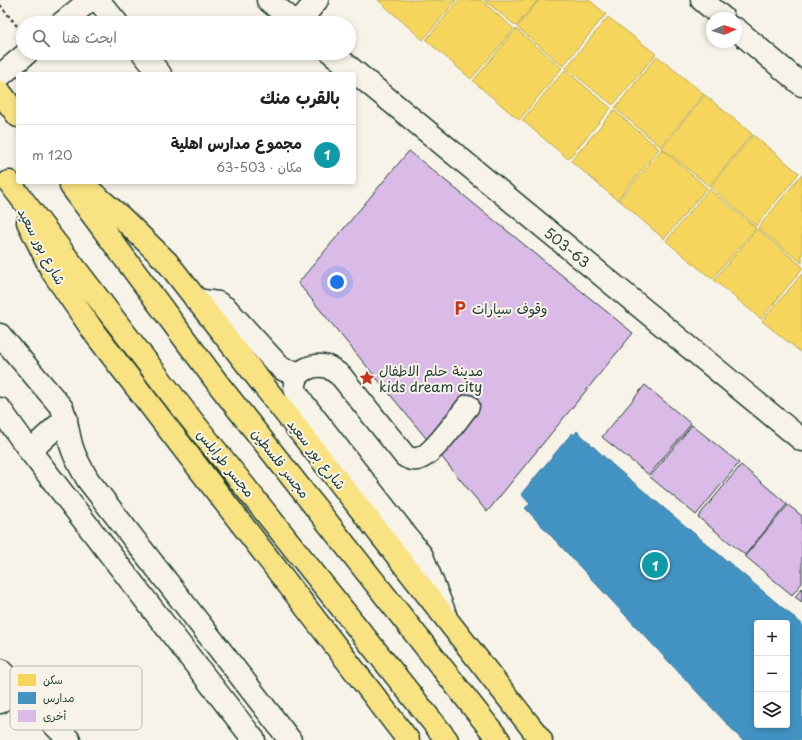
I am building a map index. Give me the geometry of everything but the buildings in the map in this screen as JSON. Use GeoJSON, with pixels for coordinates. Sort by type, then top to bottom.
{"type":"FeatureCollection","features":[{"type":"Feature","properties":{"kind":"main road"},"geometry":{"type":"LineString","coordinates":[[0,92],[16,113]]}},
{"type":"Feature","properties":{"kind":"main road","name":"مجسر طرابلس"},"geometry":{"type":"LineString","coordinates":[[5,176],[186,413],[447,740]]}},
{"type":"Feature","properties":{"kind":"main road","name":"شارع بور سعيد"},"geometry":{"type":"LineString","coordinates":[[5,176],[52,271],[96,335],[408,740]]}},
{"type":"Feature","properties":{"kind":"main road","name":"مجسر فلسطين"},"geometry":{"type":"LineString","coordinates":[[69,184],[219,385],[499,740]]}},
{"type":"Feature","properties":{"kind":"main road","name":"شارع بور سعيد"},"geometry":{"type":"LineString","coordinates":[[82,184],[121,217],[167,262],[541,740]]}},
{"type":"Feature","properties":{"kind":"street"},"geometry":{"type":"LineString","coordinates":[[71,16],[90,0]]}},
{"type":"Feature","properties":{"kind":"street"},"geometry":{"type":"LineString","coordinates":[[98,0],[111,16]]}},
{"type":"Feature","properties":{"kind":"street"},"geometry":{"type":"LineString","coordinates":[[268,0],[288,16]]}},
{"type":"Feature","properties":{"kind":"street"},"geometry":{"type":"LineString","coordinates":[[303,16],[317,0]]}},
{"type":"Feature","properties":{"kind":"street"},"geometry":{"type":"LineString","coordinates":[[702,0],[716,12]]}},
{"type":"Feature","properties":{"kind":"street"},"geometry":{"type":"LineString","coordinates":[[742,34],[802,85]]}},
{"type":"Feature","properties":{"kind":"street"},"geometry":{"type":"LineString","coordinates":[[0,76],[19,60]]}},
{"type":"Feature","properties":{"kind":"street"},"geometry":{"type":"LineString","coordinates":[[149,60],[158,72]]}},
{"type":"Feature","properties":{"kind":"street","name":"503-63"},"geometry":{"type":"LineString","coordinates":[[341,60],[355,72]]}},
{"type":"Feature","properties":{"kind":"street","name":"503-63"},"geometry":{"type":"LineString","coordinates":[[356,73],[802,440]]}},
{"type":"Feature","properties":{"kind":"street"},"geometry":{"type":"LineString","coordinates":[[196,300],[218,303],[226,308],[277,364],[284,370],[300,373]]}},
{"type":"Feature","properties":{"kind":"street"},"geometry":{"type":"LineString","coordinates":[[0,335],[55,398],[66,418],[72,448],[88,480],[290,740]]}},
{"type":"Feature","properties":{"kind":"street"},"geometry":{"type":"LineString","coordinates":[[450,624],[422,556],[298,396],[295,387],[296,379],[300,373],[307,368],[318,365],[329,368],[341,376],[405,456],[411,459],[421,458],[434,448],[468,406]]}},
{"type":"Feature","properties":{"kind":"street"},"geometry":{"type":"LineString","coordinates":[[0,409],[30,451],[254,740]]}},
{"type":"Feature","properties":{"kind":"street"},"geometry":{"type":"LineString","coordinates":[[30,451],[66,418]]}},
{"type":"Feature","properties":{"kind":"street"},"geometry":{"type":"LineString","coordinates":[[0,702],[7,677]]}},
{"type":"Feature","properties":{"kind":"street"},"geometry":{"type":"LineString","coordinates":[[59,730],[69,740]]}},
{"type":"Feature","properties":{"kind":"path"},"geometry":{"type":"LineString","coordinates":[[0,5],[16,24]]}},
{"type":"Feature","properties":{"kind":"place","name":"وقوف سيارات"},"geometry":{"type":"Point","coordinates":[460,308]}},
{"type":"Feature","properties":{"kind":"place","name":"مدينة حلم الاطفال kids dream city"},"geometry":{"type":"Point","coordinates":[367,378]}},
{"type":"Feature","properties":{"kind":"place","name":"مجموع مدارس اهلية"},"geometry":{"type":"Point","coordinates":[655,565]}}]}
